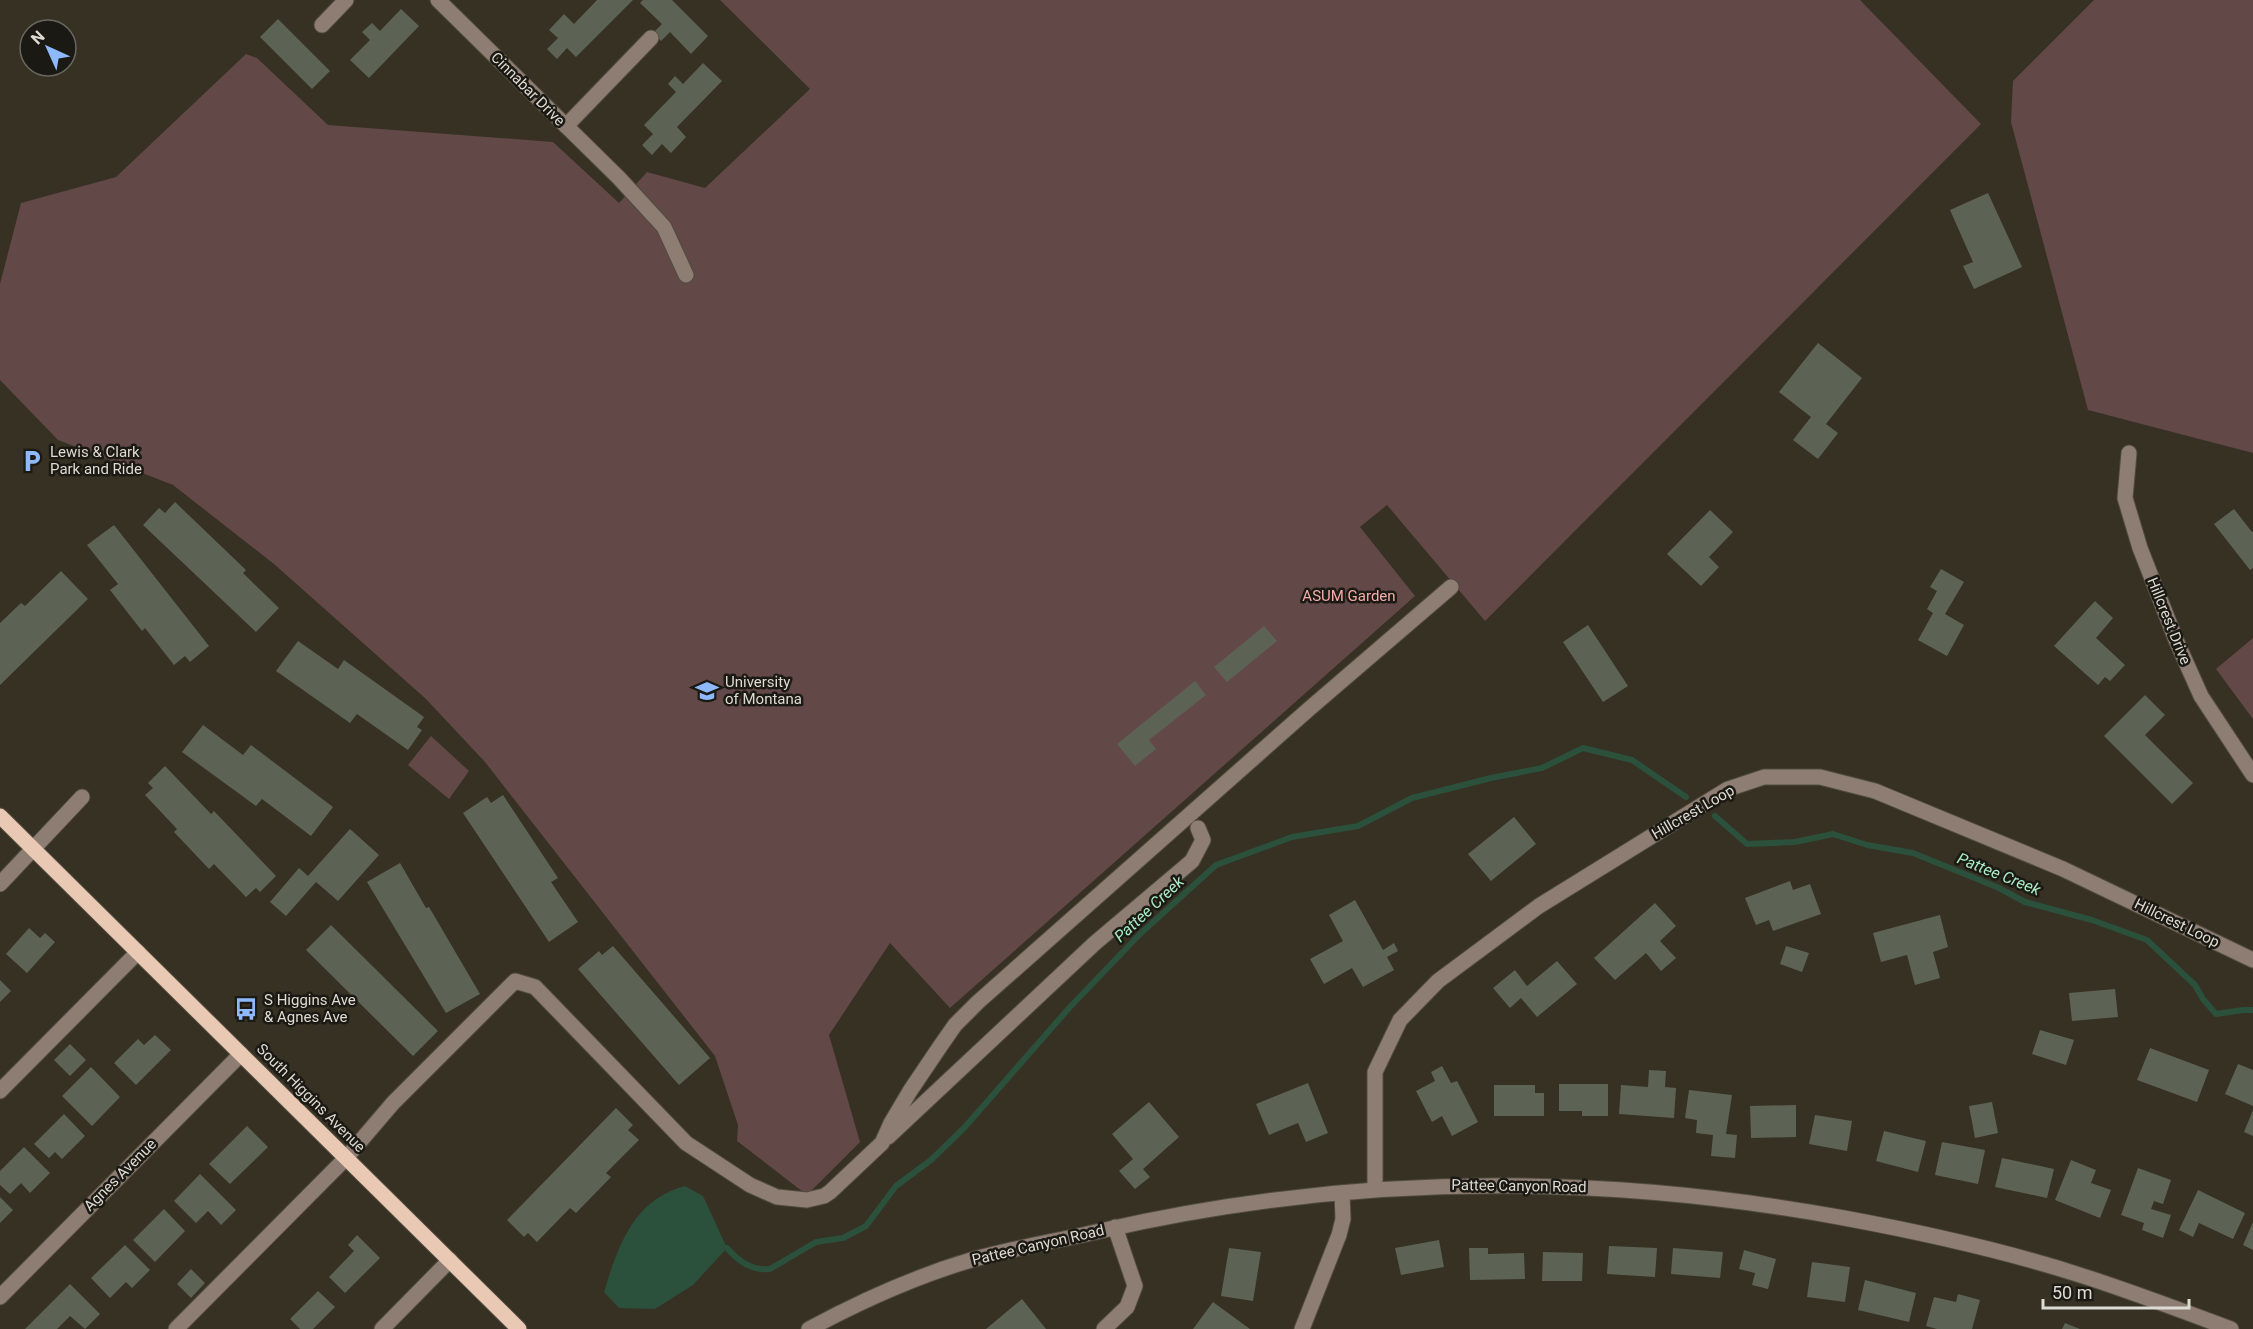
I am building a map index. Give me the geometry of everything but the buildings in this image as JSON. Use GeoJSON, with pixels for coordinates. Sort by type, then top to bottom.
{"type":"FeatureCollection","features":[{"type":"Feature","properties":{"kind":"main road","name":"South Higgins Avenue"},"geometry":{"type":"LineString","coordinates":[[0,816],[519,1329]]}},
{"type":"Feature","properties":{"kind":"street"},"geometry":{"type":"LineString","coordinates":[[322,25],[346,0]]}},
{"type":"Feature","properties":{"kind":"street","name":"Cinnabar Drive"},"geometry":{"type":"LineString","coordinates":[[438,0],[619,178],[664,227],[686,275]]}},
{"type":"Feature","properties":{"kind":"street"},"geometry":{"type":"LineString","coordinates":[[566,126],[651,38]]}},
{"type":"Feature","properties":{"kind":"street","name":"Hillcrest Drive"},"geometry":{"type":"LineString","coordinates":[[2129,453],[2125,498],[2140,548],[2201,696],[2253,775]]}},
{"type":"Feature","properties":{"kind":"street"},"geometry":{"type":"LineString","coordinates":[[882,1143],[905,1099],[939,1048],[955,1025],[978,1002],[1309,709],[1451,587]]}},
{"type":"Feature","properties":{"kind":"street","name":"Hillcrest Loop"},"geometry":{"type":"LineString","coordinates":[[1375,1188],[1375,1072],[1401,1020],[1438,981],[1539,906],[1728,789],[1764,777],[1820,777],[1875,791],[2063,869],[2253,960]]}},
{"type":"Feature","properties":{"kind":"street"},"geometry":{"type":"LineString","coordinates":[[0,884],[82,797]]}},
{"type":"Feature","properties":{"kind":"street"},"geometry":{"type":"LineString","coordinates":[[176,1329],[346,1158],[393,1103],[515,981],[535,987],[686,1143],[750,1185],[777,1197],[807,1200],[824,1196],[859,1167],[1095,943],[1192,861],[1203,840],[1198,828]]}},
{"type":"Feature","properties":{"kind":"street"},"geometry":{"type":"LineString","coordinates":[[0,1091],[138,952]]}},
{"type":"Feature","properties":{"kind":"street","name":"Agnes Avenue"},"geometry":{"type":"LineString","coordinates":[[0,1297],[241,1054]]}},
{"type":"Feature","properties":{"kind":"street","name":"Pattee Canyon Road"},"geometry":{"type":"LineString","coordinates":[[809,1329],[871,1296],[971,1260],[1115,1227],[1242,1203],[1375,1188],[1544,1185],[1625,1189],[1721,1198],[1801,1210],[1910,1231],[2084,1276],[2231,1329]]}},
{"type":"Feature","properties":{"kind":"street"},"geometry":{"type":"LineString","coordinates":[[1302,1329],[1339,1235],[1343,1219],[1342,1193]]}},
{"type":"Feature","properties":{"kind":"street"},"geometry":{"type":"LineString","coordinates":[[1104,1329],[1127,1307],[1135,1286],[1115,1227]]}},
{"type":"Feature","properties":{"kind":"street"},"geometry":{"type":"LineString","coordinates":[[382,1329],[450,1260]]}},
{"type":"Feature","properties":{"kind":"green space","name":"University of Montana"},"geometry":{"type":"Polygon","coordinates":[[[720,0],[1860,0],[1981,124],[1485,621],[1387,505],[1360,527],[1415,596],[950,1008],[890,943],[829,1035],[860,1142],[807,1195],[737,1141],[738,1125],[715,1056],[485,762],[426,699],[274,564],[173,485],[58,440],[0,380],[0,284],[21,203],[116,177],[246,54],[257,58],[328,125],[553,142],[619,203],[647,172],[705,188],[810,89],[720,0]]]}},
{"type":"Feature","properties":{"kind":"green space"},"geometry":{"type":"Polygon","coordinates":[[[2094,0],[2253,0],[2253,453],[2088,410],[2011,122],[2013,81],[2094,0]]]}},
{"type":"Feature","properties":{"kind":"green space"},"geometry":{"type":"Polygon","coordinates":[[[2253,638],[2253,719],[2216,669],[2253,638]]]}},
{"type":"Feature","properties":{"kind":"green space"},"geometry":{"type":"Polygon","coordinates":[[[431,736],[469,771],[449,799],[408,765],[431,736]]]}},
{"type":"Feature","properties":{"kind":"shaded area"},"geometry":{"type":"Polygon","coordinates":[[[685,1186],[703,1196],[727,1248],[693,1285],[655,1309],[619,1308],[604,1292],[615,1258],[630,1227],[652,1202],[685,1186]]]}},
{"type":"Feature","properties":{"kind":"waterway","name":"Pattee Creek"},"geometry":{"type":"LineString","coordinates":[[727,1248],[746,1264],[770,1269],[816,1242],[843,1238],[866,1226],[896,1186],[931,1160],[964,1128],[1070,1007],[1140,934],[1216,865],[1292,837],[1358,826],[1412,798],[1542,768],[1583,748],[1632,760],[1686,797]]}},
{"type":"Feature","properties":{"kind":"waterway","name":"Pattee Creek"},"geometry":{"type":"LineString","coordinates":[[1715,816],[1747,844],[1795,842],[1833,834],[1867,845],[1913,853],[1999,888],[2025,902],[2092,920],[2147,940],[2195,985],[2216,1014],[2253,1010]]}},
{"type":"Feature","properties":{"kind":"place","name":"Lewis & Clark Park and Ride"},"geometry":{"type":"Point","coordinates":[32,461]}},
{"type":"Feature","properties":{"kind":"place","name":"University of Montana"},"geometry":{"type":"Point","coordinates":[707,691]}},
{"type":"Feature","properties":{"kind":"place","name":"S Higgins Ave & Agnes Ave"},"geometry":{"type":"Point","coordinates":[246,1009]}},
{"type":"Feature","properties":{"kind":"park label","name":"ASUM Garden"},"geometry":{"type":"Point","coordinates":[1349,596]}}]}
